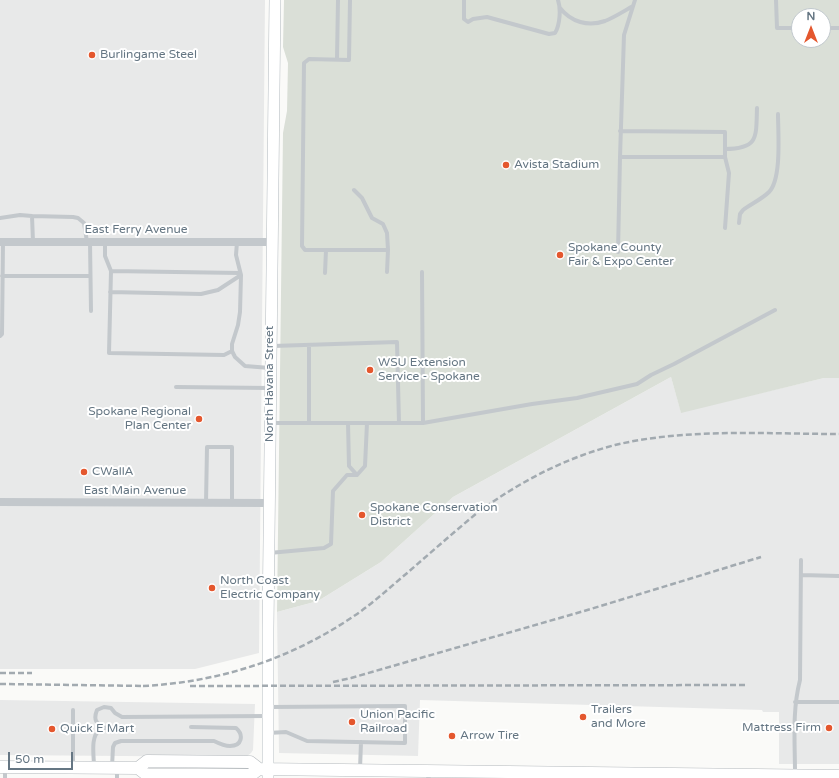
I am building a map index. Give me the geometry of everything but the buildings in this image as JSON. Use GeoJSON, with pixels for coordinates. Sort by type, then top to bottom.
{"type":"FeatureCollection","features":[{"type":"Feature","properties":{"kind":"main road"},"geometry":{"type":"LineString","coordinates":[[3,770],[73,767],[116,771],[138,768],[146,761],[250,762],[265,772]]}},
{"type":"Feature","properties":{"kind":"main road"},"geometry":{"type":"LineString","coordinates":[[138,768],[147,775],[173,777],[251,775],[265,772],[360,770],[428,776],[839,776]]}},
{"type":"Feature","properties":{"kind":"street","name":"North Havana Street"},"geometry":{"type":"LineString","coordinates":[[265,772],[268,733],[275,0]]}},
{"type":"Feature","properties":{"kind":"street","name":"East Ferry Avenue"},"geometry":{"type":"LineString","coordinates":[[1,242],[272,242]]}},
{"type":"Feature","properties":{"kind":"street","name":"East Main Avenue"},"geometry":{"type":"LineString","coordinates":[[0,502],[269,503]]}},
{"type":"Feature","properties":{"kind":"lane"},"geometry":{"type":"LineString","coordinates":[[337,59],[338,0]]}},
{"type":"Feature","properties":{"kind":"lane"},"geometry":{"type":"LineString","coordinates":[[350,0],[349,60],[309,59],[306,61],[304,66],[302,246],[305,250],[388,250]]}},
{"type":"Feature","properties":{"kind":"lane"},"geometry":{"type":"LineString","coordinates":[[464,0],[464,19],[468,22],[473,19],[487,17],[549,34],[554,33],[557,29],[560,7]]}},
{"type":"Feature","properties":{"kind":"lane"},"geometry":{"type":"LineString","coordinates":[[558,0],[560,7],[567,16],[575,22],[599,23],[633,6]]}},
{"type":"Feature","properties":{"kind":"lane"},"geometry":{"type":"LineString","coordinates":[[618,252],[620,131],[624,35],[635,0]]}},
{"type":"Feature","properties":{"kind":"lane"},"geometry":{"type":"LineString","coordinates":[[776,0],[777,28],[791,28]]}},
{"type":"Feature","properties":{"kind":"lane"},"geometry":{"type":"LineString","coordinates":[[725,149],[737,149],[744,147],[751,143],[755,138],[757,108]]}},
{"type":"Feature","properties":{"kind":"lane"},"geometry":{"type":"LineString","coordinates":[[739,223],[740,214],[743,210],[769,192],[774,183],[778,157],[778,114]]}},
{"type":"Feature","properties":{"kind":"lane"},"geometry":{"type":"LineString","coordinates":[[620,131],[725,132],[725,157],[728,172],[725,228]]}},
{"type":"Feature","properties":{"kind":"lane"},"geometry":{"type":"LineString","coordinates":[[620,157],[725,157]]}},
{"type":"Feature","properties":{"kind":"lane"},"geometry":{"type":"LineString","coordinates":[[354,190],[362,198],[372,218],[382,224],[387,233],[387,272]]}},
{"type":"Feature","properties":{"kind":"lane"},"geometry":{"type":"LineString","coordinates":[[0,218],[20,215],[73,217],[78,218],[84,223],[88,242],[91,311]]}},
{"type":"Feature","properties":{"kind":"lane"},"geometry":{"type":"LineString","coordinates":[[32,216],[33,243]]}},
{"type":"Feature","properties":{"kind":"lane"},"geometry":{"type":"LineString","coordinates":[[0,336],[2,334],[1,242]]}},
{"type":"Feature","properties":{"kind":"lane"},"geometry":{"type":"LineString","coordinates":[[105,242],[105,256],[110,271],[109,353],[224,355],[232,351]]}},
{"type":"Feature","properties":{"kind":"lane"},"geometry":{"type":"LineString","coordinates":[[237,242],[236,255],[240,274],[239,319],[232,344],[232,351],[235,357],[245,366],[271,368]]}},
{"type":"Feature","properties":{"kind":"lane"},"geometry":{"type":"LineString","coordinates":[[325,273],[326,250]]}},
{"type":"Feature","properties":{"kind":"lane"},"geometry":{"type":"LineString","coordinates":[[110,271],[240,274]]}},
{"type":"Feature","properties":{"kind":"lane"},"geometry":{"type":"LineString","coordinates":[[422,272],[423,423]]}},
{"type":"Feature","properties":{"kind":"lane"},"geometry":{"type":"LineString","coordinates":[[110,292],[201,294],[218,290],[240,274]]}},
{"type":"Feature","properties":{"kind":"lane"},"geometry":{"type":"LineString","coordinates":[[2,276],[90,276]]}},
{"type":"Feature","properties":{"kind":"lane"},"geometry":{"type":"LineString","coordinates":[[270,423],[423,423],[532,404],[577,398],[637,384],[651,375],[775,310]]}},
{"type":"Feature","properties":{"kind":"lane"},"geometry":{"type":"LineString","coordinates":[[271,346],[397,342],[399,424]]}},
{"type":"Feature","properties":{"kind":"lane"},"geometry":{"type":"LineString","coordinates":[[309,345],[309,423]]}},
{"type":"Feature","properties":{"kind":"lane"},"geometry":{"type":"LineString","coordinates":[[176,386],[271,388]]}},
{"type":"Feature","properties":{"kind":"lane"},"geometry":{"type":"LineString","coordinates":[[348,424],[349,466],[357,475]]}},
{"type":"Feature","properties":{"kind":"lane"},"geometry":{"type":"LineString","coordinates":[[269,552],[328,547],[331,544],[333,491],[347,475],[357,475],[365,466],[367,424]]}},
{"type":"Feature","properties":{"kind":"lane"},"geometry":{"type":"LineString","coordinates":[[206,503],[207,447],[232,447],[232,503]]}},
{"type":"Feature","properties":{"kind":"lane"},"geometry":{"type":"LineString","coordinates":[[795,777],[795,702],[800,680],[801,560]]}},
{"type":"Feature","properties":{"kind":"lane"},"geometry":{"type":"LineString","coordinates":[[801,575],[839,576]]}},
{"type":"Feature","properties":{"kind":"lane"},"geometry":{"type":"LineString","coordinates":[[795,702],[839,702]]}},
{"type":"Feature","properties":{"kind":"lane"},"geometry":{"type":"LineString","coordinates":[[106,728],[95,722],[97,710],[104,707],[111,708],[115,713],[122,717],[405,706],[405,743],[307,741],[286,732],[268,733]]}},
{"type":"Feature","properties":{"kind":"lane"},"geometry":{"type":"LineString","coordinates":[[73,710],[73,767]]}},
{"type":"Feature","properties":{"kind":"lane"},"geometry":{"type":"LineString","coordinates":[[94,768],[95,736],[99,730],[119,727]]}},
{"type":"Feature","properties":{"kind":"lane"},"geometry":{"type":"LineString","coordinates":[[116,771],[113,747],[115,743],[121,741],[214,741],[222,745],[236,746],[242,737],[240,731],[236,728],[191,727]]}},
{"type":"Feature","properties":{"kind":"lane"},"geometry":{"type":"LineString","coordinates":[[360,770],[361,742]]}},
{"type":"Feature","properties":{"kind":"shaded area"},"geometry":{"type":"Polygon","coordinates":[[[0,0],[265,0],[259,653],[195,669],[0,669],[0,0]]]}},
{"type":"Feature","properties":{"kind":"shaded area","name":"Spokane County Fair & Expo Center"},"geometry":{"type":"Polygon","coordinates":[[[284,0],[839,0],[839,378],[824,378],[681,413],[671,377],[453,497],[381,562],[318,601],[277,612],[283,133],[287,111],[288,63],[283,47],[284,0]]]}},
{"type":"Feature","properties":{"kind":"shaded area"},"geometry":{"type":"Polygon","coordinates":[[[671,377],[681,412],[824,378],[839,378],[839,764],[779,764],[779,712],[763,712],[762,710],[420,700],[418,756],[279,753],[277,612],[318,601],[381,562],[453,497],[671,377]]]}},
{"type":"Feature","properties":{"kind":"shaded area"},"geometry":{"type":"Polygon","coordinates":[[[0,700],[255,704],[253,750],[246,757],[0,755],[0,700]]]}},
{"type":"Feature","properties":{"kind":"railway"},"geometry":{"type":"LineString","coordinates":[[143,686],[199,680],[226,674],[278,657],[303,646],[327,633],[366,608],[477,513],[509,491],[543,472],[596,450],[642,440],[698,434],[839,434]]}},
{"type":"Feature","properties":{"kind":"railway"},"geometry":{"type":"LineString","coordinates":[[333,682],[584,611],[761,557]]}},
{"type":"Feature","properties":{"kind":"railway"},"geometry":{"type":"LineString","coordinates":[[0,673],[32,673]]}},
{"type":"Feature","properties":{"kind":"railway"},"geometry":{"type":"LineString","coordinates":[[0,684],[148,686]]}},
{"type":"Feature","properties":{"kind":"railway"},"geometry":{"type":"LineString","coordinates":[[190,686],[748,685]]}},
{"type":"Feature","properties":{"kind":"place","name":"Burlingame Steel"},"geometry":{"type":"Point","coordinates":[92,55]}},
{"type":"Feature","properties":{"kind":"place","name":"Avista Stadium"},"geometry":{"type":"Point","coordinates":[506,165]}},
{"type":"Feature","properties":{"kind":"place","name":"Spokane County Fair & Expo Center"},"geometry":{"type":"Point","coordinates":[560,255]}},
{"type":"Feature","properties":{"kind":"place","name":"WSU Extension Service - Spokane"},"geometry":{"type":"Point","coordinates":[370,370]}},
{"type":"Feature","properties":{"kind":"place","name":"Spokane Regional Plan Center"},"geometry":{"type":"Point","coordinates":[199,419]}},
{"type":"Feature","properties":{"kind":"place","name":"CWallA"},"geometry":{"type":"Point","coordinates":[84,472]}},
{"type":"Feature","properties":{"kind":"place","name":"Spokane Conservation District"},"geometry":{"type":"Point","coordinates":[362,515]}},
{"type":"Feature","properties":{"kind":"place","name":"North Coast Electric Company"},"geometry":{"type":"Point","coordinates":[212,588]}},
{"type":"Feature","properties":{"kind":"place","name":"Trailers and More"},"geometry":{"type":"Point","coordinates":[583,717]}},
{"type":"Feature","properties":{"kind":"place","name":"Union Pacific Railroad"},"geometry":{"type":"Point","coordinates":[352,722]}},
{"type":"Feature","properties":{"kind":"place","name":"Mattress Firm"},"geometry":{"type":"Point","coordinates":[829,728]}},
{"type":"Feature","properties":{"kind":"place","name":"Quick E Mart"},"geometry":{"type":"Point","coordinates":[52,729]}},
{"type":"Feature","properties":{"kind":"place","name":"Arrow Tire"},"geometry":{"type":"Point","coordinates":[452,736]}}]}
